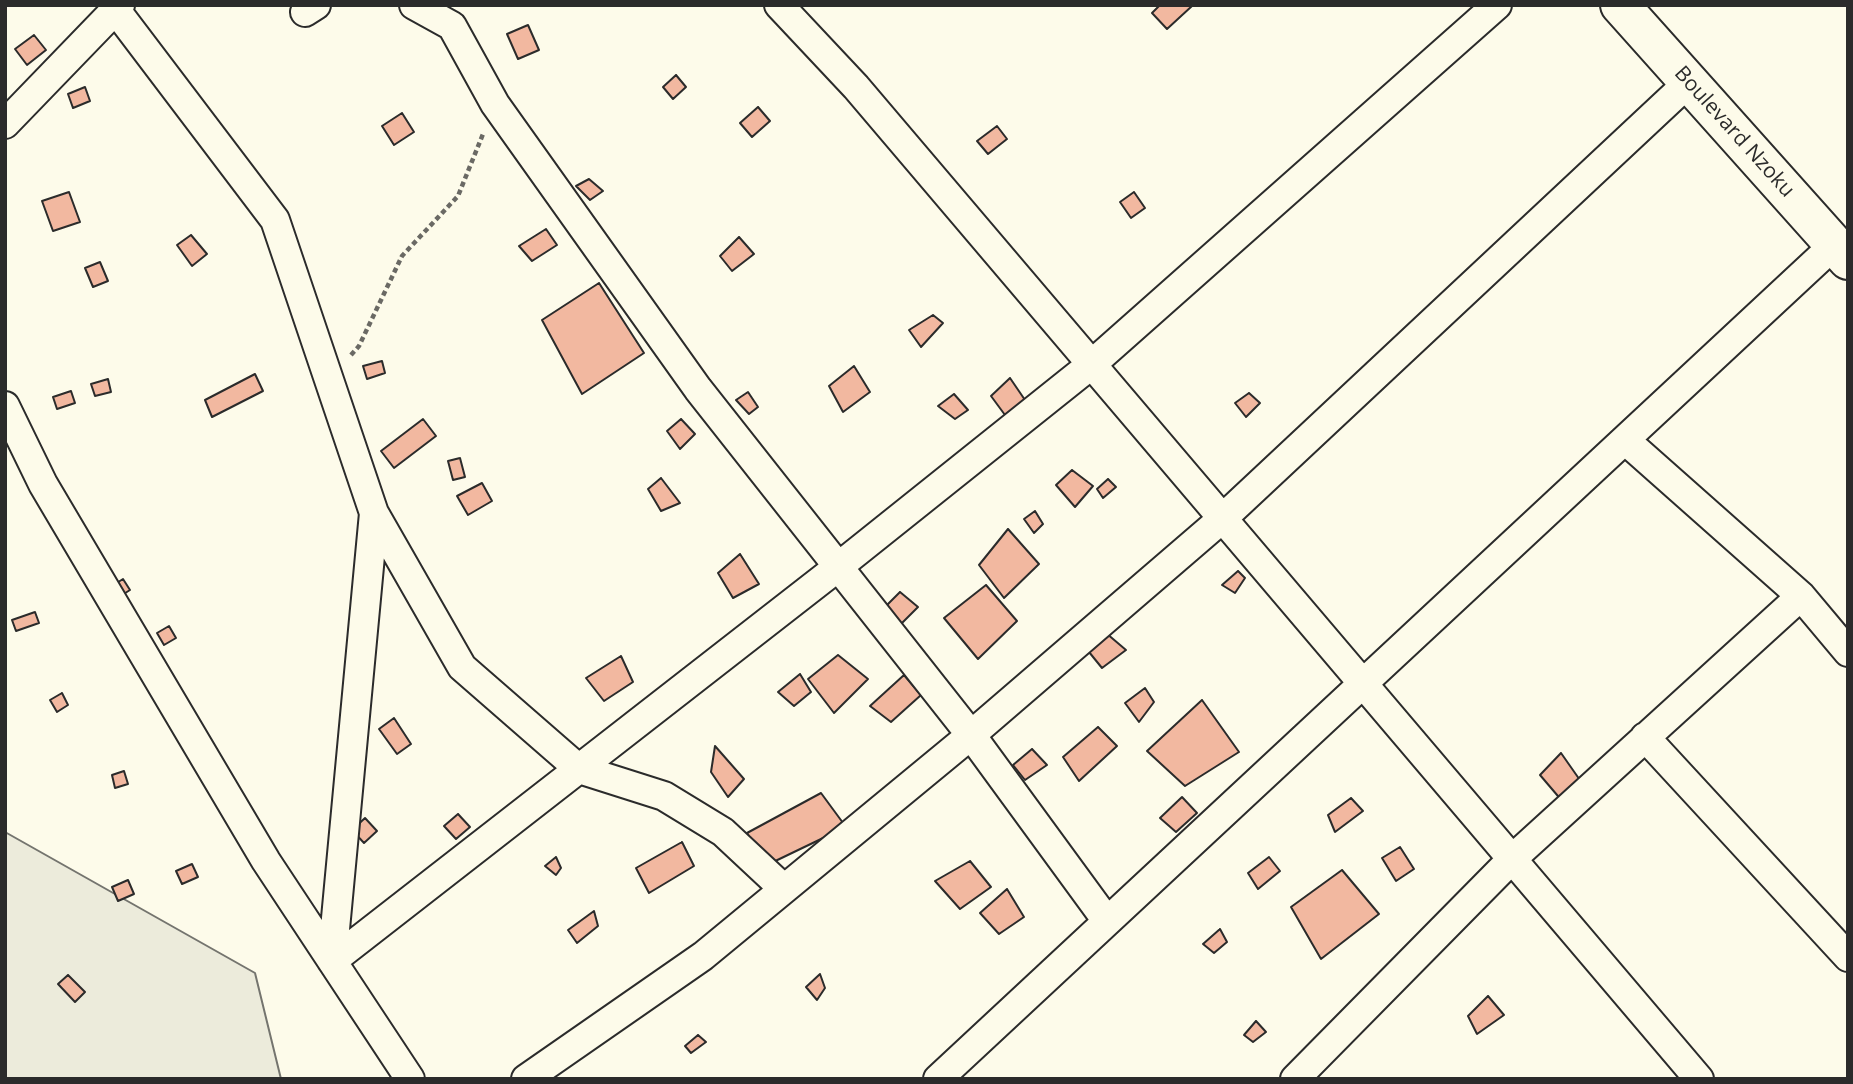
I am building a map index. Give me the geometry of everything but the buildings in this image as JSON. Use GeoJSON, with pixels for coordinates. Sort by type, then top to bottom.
{"type":"FeatureCollection","features":[{"type":"Feature","properties":{"kind":"street"},"geometry":{"type":"LineString","coordinates":[[414,5],[452,26],[495,104],[698,389],[971,735],[1107,921]]}},
{"type":"Feature","properties":{"kind":"street"},"geometry":{"type":"LineString","coordinates":[[779,5],[856,87],[1364,684],[1512,859],[1683,1073]]}},
{"type":"Feature","properties":{"kind":"street"},"geometry":{"type":"LineString","coordinates":[[332,961],[1092,365],[1497,5]]}},
{"type":"Feature","properties":{"kind":"street","name":"Boulevard Nzoku"},"geometry":{"type":"LineString","coordinates":[[1620,5],[1841,252]]}},
{"type":"Feature","properties":{"kind":"street"},"geometry":{"type":"LineString","coordinates":[[5,124],[115,7],[275,220],[374,513],[462,667],[579,769],[664,796],[723,832],[785,889]]}},
{"type":"Feature","properties":{"kind":"street"},"geometry":{"type":"LineString","coordinates":[[526,1079],[703,956],[971,735],[1223,518],[1689,82]]}},
{"type":"Feature","properties":{"kind":"street"},"geometry":{"type":"LineString","coordinates":[[938,1079],[1625,440],[1841,252]]}},
{"type":"Feature","properties":{"kind":"street"},"geometry":{"type":"LineString","coordinates":[[5,407],[43,484],[266,861],[410,1079]]}},
{"type":"Feature","properties":{"kind":"street"},"geometry":{"type":"LineString","coordinates":[[1625,440],[1801,596],[1848,652]]}},
{"type":"Feature","properties":{"kind":"street"},"geometry":{"type":"LineString","coordinates":[[332,961],[374,513]]}},
{"type":"Feature","properties":{"kind":"street"},"geometry":{"type":"LineString","coordinates":[[1295,1079],[1512,859],[1801,596]]}},
{"type":"Feature","properties":{"kind":"street"},"geometry":{"type":"LineString","coordinates":[[1645,737],[1848,957]]}},
{"type":"Feature","properties":{"kind":"path"},"geometry":{"type":"LineString","coordinates":[[328,378],[359,346],[402,256],[458,196],[495,104]]}},
{"type":"Feature","properties":{"kind":"shaded area"},"geometry":{"type":"Polygon","coordinates":[[[5,832],[255,973],[281,1079],[5,1079],[5,832]]]}}]}
